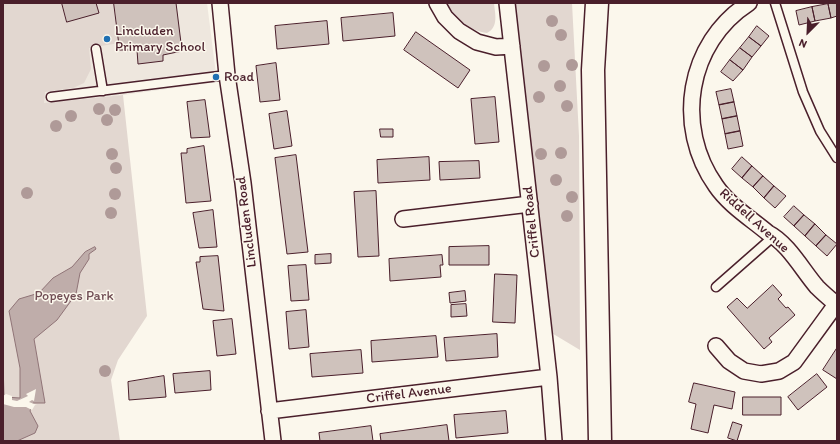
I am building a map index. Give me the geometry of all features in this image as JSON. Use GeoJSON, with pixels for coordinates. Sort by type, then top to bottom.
{"type":"FeatureCollection","features":[{"type":"Feature","properties":{"kind":"highway"},"geometry":{"type":"LineString","coordinates":[[587,3],[593,70]]}},
{"type":"Feature","properties":{"kind":"highway"},"geometry":{"type":"LineString","coordinates":[[596,3],[593,70],[600,441]]}},
{"type":"Feature","properties":{"kind":"street","name":"Lincluden Road"},"geometry":{"type":"LineString","coordinates":[[221,3],[227,74],[243,183],[272,441]]}},
{"type":"Feature","properties":{"kind":"street"},"geometry":{"type":"LineString","coordinates":[[437,3],[445,17],[459,31],[477,42],[496,47],[512,46]]}},
{"type":"Feature","properties":{"kind":"street","name":"Criffel Road"},"geometry":{"type":"LineString","coordinates":[[507,3],[549,377],[554,441]]}},
{"type":"Feature","properties":{"kind":"street","name":"Riddell Avenue"},"geometry":{"type":"LineString","coordinates":[[749,3],[739,9],[720,29],[704,56],[694,85],[691,108],[693,130],[701,160],[717,188],[727,200],[774,236],[800,264],[818,288],[836,303]]}},
{"type":"Feature","properties":{"kind":"street"},"geometry":{"type":"LineString","coordinates":[[404,219],[530,204]]}},
{"type":"Feature","properties":{"kind":"street"},"geometry":{"type":"LineString","coordinates":[[716,346],[729,361],[744,371],[761,374],[779,371],[794,362],[836,303]]}},
{"type":"Feature","properties":{"kind":"street","name":"Criffel Avenue"},"geometry":{"type":"LineString","coordinates":[[269,411],[549,377]]}},
{"type":"Feature","properties":{"kind":"lane"},"geometry":{"type":"LineString","coordinates":[[775,3],[803,92],[820,131],[837,158]]}},
{"type":"Feature","properties":{"kind":"lane"},"geometry":{"type":"LineString","coordinates":[[96,49],[103,91]]}},
{"type":"Feature","properties":{"kind":"lane"},"geometry":{"type":"LineString","coordinates":[[51,97],[227,74]]}},
{"type":"Feature","properties":{"kind":"lane"},"geometry":{"type":"LineString","coordinates":[[716,287],[774,236]]}},
{"type":"Feature","properties":{"kind":"shaded area","name":"Lincluden Primary School"},"geometry":{"type":"Polygon","coordinates":[[[3,3],[207,3],[217,82],[44,104],[3,3]]]}},
{"type":"Feature","properties":{"kind":"shaded area"},"geometry":{"type":"Polygon","coordinates":[[[95,247],[96,249],[89,254],[89,259],[80,273],[76,294],[57,320],[34,339],[45,403],[33,403],[30,411],[38,426],[35,433],[17,441],[3,441],[3,362],[4,397],[20,398],[20,368],[9,311],[19,299],[39,293],[53,278],[72,267],[85,252],[95,247]]]}},
{"type":"Feature","properties":{"kind":"green space","name":"Popeyes Park"},"geometry":{"type":"Polygon","coordinates":[[[3,3],[62,3],[67,22],[98,13],[96,3],[114,3],[119,43],[89,48],[91,69],[84,83],[73,88],[45,92],[44,103],[123,95],[147,316],[118,360],[111,380],[120,441],[3,441],[3,3]]]}},
{"type":"Feature","properties":{"kind":"green space"},"geometry":{"type":"Polygon","coordinates":[[[444,3],[494,3],[495,24],[487,33],[481,32],[463,22],[444,3]]]}},
{"type":"Feature","properties":{"kind":"green space"},"geometry":{"type":"Polygon","coordinates":[[[513,3],[572,3],[579,136],[580,350],[550,332],[513,3]]]}},
{"type":"Feature","properties":{"kind":"pier"},"geometry":{"type":"Polygon","coordinates":[[[36,389],[34,401],[32,400],[29,402],[37,405],[35,405],[32,410],[26,407],[14,407],[3,404],[3,396],[6,394],[12,396],[12,400],[17,401],[28,396],[26,394],[36,389]]]}},
{"type":"Feature","properties":{"kind":"building"},"geometry":{"type":"Polygon","coordinates":[[[62,3],[96,3],[99,13],[67,22],[62,3]]]}},
{"type":"Feature","properties":{"kind":"building"},"geometry":{"type":"Polygon","coordinates":[[[114,3],[176,3],[182,51],[163,55],[163,61],[138,64],[137,50],[120,50],[114,3]]]}},
{"type":"Feature","properties":{"kind":"building"},"geometry":{"type":"Polygon","coordinates":[[[837,3],[837,16],[831,18],[828,4],[837,3]]]}},
{"type":"Feature","properties":{"kind":"building"},"geometry":{"type":"Polygon","coordinates":[[[828,4],[831,18],[815,21],[812,7],[828,4]]]}},
{"type":"Feature","properties":{"kind":"building"},"geometry":{"type":"Polygon","coordinates":[[[812,7],[815,21],[799,25],[796,11],[812,7]]]}},
{"type":"Feature","properties":{"kind":"building"},"geometry":{"type":"Polygon","coordinates":[[[393,13],[395,36],[343,41],[341,18],[393,13]]]}},
{"type":"Feature","properties":{"kind":"building"},"geometry":{"type":"Polygon","coordinates":[[[327,21],[329,44],[277,49],[275,26],[327,21]]]}},
{"type":"Feature","properties":{"kind":"building"},"geometry":{"type":"Polygon","coordinates":[[[757,26],[769,36],[761,46],[749,37],[757,26]]]}},
{"type":"Feature","properties":{"kind":"building"},"geometry":{"type":"Polygon","coordinates":[[[416,32],[470,70],[458,88],[404,50],[416,32]]]}},
{"type":"Feature","properties":{"kind":"building"},"geometry":{"type":"Polygon","coordinates":[[[749,37],[761,46],[752,57],[740,48],[749,37]]]}},
{"type":"Feature","properties":{"kind":"building"},"geometry":{"type":"Polygon","coordinates":[[[740,48],[752,57],[743,70],[730,60],[740,48]]]}},
{"type":"Feature","properties":{"kind":"building"},"geometry":{"type":"Polygon","coordinates":[[[730,60],[743,70],[733,81],[721,72],[730,60]]]}},
{"type":"Feature","properties":{"kind":"building"},"geometry":{"type":"Polygon","coordinates":[[[276,63],[280,100],[260,102],[256,66],[276,63]]]}},
{"type":"Feature","properties":{"kind":"building"},"geometry":{"type":"Polygon","coordinates":[[[731,89],[734,102],[719,105],[716,92],[731,89]]]}},
{"type":"Feature","properties":{"kind":"building"},"geometry":{"type":"Polygon","coordinates":[[[495,97],[499,142],[475,144],[471,99],[495,97]]]}},
{"type":"Feature","properties":{"kind":"building"},"geometry":{"type":"Polygon","coordinates":[[[205,100],[210,137],[191,138],[187,102],[205,100]]]}},
{"type":"Feature","properties":{"kind":"building"},"geometry":{"type":"Polygon","coordinates":[[[734,102],[737,116],[722,119],[719,105],[734,102]]]}},
{"type":"Feature","properties":{"kind":"building"},"geometry":{"type":"Polygon","coordinates":[[[287,111],[292,146],[274,149],[269,114],[287,111]]]}},
{"type":"Feature","properties":{"kind":"building"},"geometry":{"type":"Polygon","coordinates":[[[737,116],[740,131],[725,134],[722,119],[737,116]]]}},
{"type":"Feature","properties":{"kind":"building"},"geometry":{"type":"Polygon","coordinates":[[[380,129],[393,129],[393,137],[381,137],[380,129]]]}},
{"type":"Feature","properties":{"kind":"building"},"geometry":{"type":"Polygon","coordinates":[[[740,131],[743,146],[728,149],[725,134],[740,131]]]}},
{"type":"Feature","properties":{"kind":"building"},"geometry":{"type":"Polygon","coordinates":[[[204,146],[211,201],[186,203],[181,153],[187,153],[187,149],[204,146]]]}},
{"type":"Feature","properties":{"kind":"building"},"geometry":{"type":"Polygon","coordinates":[[[296,155],[308,252],[287,254],[275,158],[296,155]]]}},
{"type":"Feature","properties":{"kind":"building"},"geometry":{"type":"Polygon","coordinates":[[[429,157],[430,180],[378,183],[377,160],[429,157]]]}},
{"type":"Feature","properties":{"kind":"building"},"geometry":{"type":"Polygon","coordinates":[[[742,157],[752,166],[742,178],[732,169],[742,157]]]}},
{"type":"Feature","properties":{"kind":"building"},"geometry":{"type":"Polygon","coordinates":[[[479,161],[480,178],[440,180],[439,162],[479,161]]]}},
{"type":"Feature","properties":{"kind":"building"},"geometry":{"type":"Polygon","coordinates":[[[752,166],[763,176],[753,187],[742,178],[752,166]]]}},
{"type":"Feature","properties":{"kind":"building"},"geometry":{"type":"Polygon","coordinates":[[[763,176],[774,186],[764,198],[753,187],[763,176]]]}},
{"type":"Feature","properties":{"kind":"building"},"geometry":{"type":"Polygon","coordinates":[[[774,186],[786,196],[775,208],[764,198],[774,186]]]}},
{"type":"Feature","properties":{"kind":"building"},"geometry":{"type":"Polygon","coordinates":[[[376,191],[379,256],[358,257],[354,192],[376,191]]]}},
{"type":"Feature","properties":{"kind":"building"},"geometry":{"type":"Polygon","coordinates":[[[794,206],[804,215],[794,226],[784,217],[794,206]]]}},
{"type":"Feature","properties":{"kind":"building"},"geometry":{"type":"Polygon","coordinates":[[[213,210],[217,247],[199,248],[193,213],[213,210]]]}},
{"type":"Feature","properties":{"kind":"building"},"geometry":{"type":"Polygon","coordinates":[[[804,215],[815,224],[805,236],[794,226],[804,215]]]}},
{"type":"Feature","properties":{"kind":"building"},"geometry":{"type":"Polygon","coordinates":[[[815,224],[826,235],[816,246],[805,236],[815,224]]]}},
{"type":"Feature","properties":{"kind":"building"},"geometry":{"type":"Polygon","coordinates":[[[826,235],[837,244],[827,256],[816,246],[826,235]]]}},
{"type":"Feature","properties":{"kind":"building"},"geometry":{"type":"Polygon","coordinates":[[[489,246],[489,265],[449,265],[449,247],[489,246]]]}},
{"type":"Feature","properties":{"kind":"building"},"geometry":{"type":"Polygon","coordinates":[[[331,254],[331,263],[315,264],[315,255],[331,254]]]}},
{"type":"Feature","properties":{"kind":"building"},"geometry":{"type":"Polygon","coordinates":[[[442,255],[443,265],[440,265],[441,277],[390,281],[389,259],[442,255]]]}},
{"type":"Feature","properties":{"kind":"building"},"geometry":{"type":"Polygon","coordinates":[[[218,256],[224,311],[203,309],[196,262],[200,262],[200,257],[218,256]]]}},
{"type":"Feature","properties":{"kind":"building"},"geometry":{"type":"Polygon","coordinates":[[[306,265],[309,300],[291,301],[288,266],[306,265]]]}},
{"type":"Feature","properties":{"kind":"building"},"geometry":{"type":"Polygon","coordinates":[[[495,274],[517,275],[515,323],[493,322],[495,274]]]}},
{"type":"Feature","properties":{"kind":"building"},"geometry":{"type":"Polygon","coordinates":[[[773,285],[782,295],[778,299],[795,315],[769,338],[772,342],[764,349],[727,307],[737,298],[747,308],[773,285]]]}},
{"type":"Feature","properties":{"kind":"building"},"geometry":{"type":"Polygon","coordinates":[[[465,291],[466,301],[450,303],[449,293],[465,291]]]}},
{"type":"Feature","properties":{"kind":"building"},"geometry":{"type":"Polygon","coordinates":[[[466,304],[467,316],[451,317],[451,305],[466,304]]]}},
{"type":"Feature","properties":{"kind":"building"},"geometry":{"type":"Polygon","coordinates":[[[306,310],[309,347],[289,349],[286,312],[306,310]]]}},
{"type":"Feature","properties":{"kind":"building"},"geometry":{"type":"Polygon","coordinates":[[[232,319],[236,354],[217,356],[213,321],[232,319]]]}},
{"type":"Feature","properties":{"kind":"building"},"geometry":{"type":"Polygon","coordinates":[[[497,334],[498,357],[446,361],[444,338],[497,334]]]}},
{"type":"Feature","properties":{"kind":"building"},"geometry":{"type":"Polygon","coordinates":[[[436,336],[438,357],[372,362],[371,341],[436,336]]]}},
{"type":"Feature","properties":{"kind":"building"},"geometry":{"type":"Polygon","coordinates":[[[837,348],[837,379],[823,370],[837,348]]]}},
{"type":"Feature","properties":{"kind":"building"},"geometry":{"type":"Polygon","coordinates":[[[361,350],[363,373],[312,377],[310,354],[361,350]]]}},
{"type":"Feature","properties":{"kind":"building"},"geometry":{"type":"Polygon","coordinates":[[[210,371],[211,390],[175,393],[173,374],[210,371]]]}},
{"type":"Feature","properties":{"kind":"building"},"geometry":{"type":"Polygon","coordinates":[[[817,374],[827,387],[798,410],[788,397],[817,374]]]}},
{"type":"Feature","properties":{"kind":"building"},"geometry":{"type":"Polygon","coordinates":[[[164,376],[166,397],[129,400],[128,382],[164,376]]]}},
{"type":"Feature","properties":{"kind":"building"},"geometry":{"type":"Polygon","coordinates":[[[694,383],[735,392],[732,409],[714,405],[708,433],[691,429],[696,404],[689,402],[694,383]]]}},
{"type":"Feature","properties":{"kind":"building"},"geometry":{"type":"Polygon","coordinates":[[[743,397],[781,397],[781,415],[743,415],[743,397]]]}},
{"type":"Feature","properties":{"kind":"building"},"geometry":{"type":"Polygon","coordinates":[[[506,411],[508,433],[456,438],[454,415],[506,411]]]}},
{"type":"Feature","properties":{"kind":"building"},"geometry":{"type":"Polygon","coordinates":[[[733,422],[742,425],[737,441],[728,438],[733,422]]]}},
{"type":"Feature","properties":{"kind":"building"},"geometry":{"type":"Polygon","coordinates":[[[447,425],[449,441],[381,441],[380,434],[447,425]]]}},
{"type":"Feature","properties":{"kind":"building"},"geometry":{"type":"Polygon","coordinates":[[[371,426],[373,441],[320,441],[319,433],[371,426]]]}},
{"type":"Feature","properties":{"kind":"place","name":"Lincluden Primary School"},"geometry":{"type":"Point","coordinates":[107,39]}},
{"type":"Feature","properties":{"kind":"place","name":"Road"},"geometry":{"type":"Point","coordinates":[216,77]}}]}
